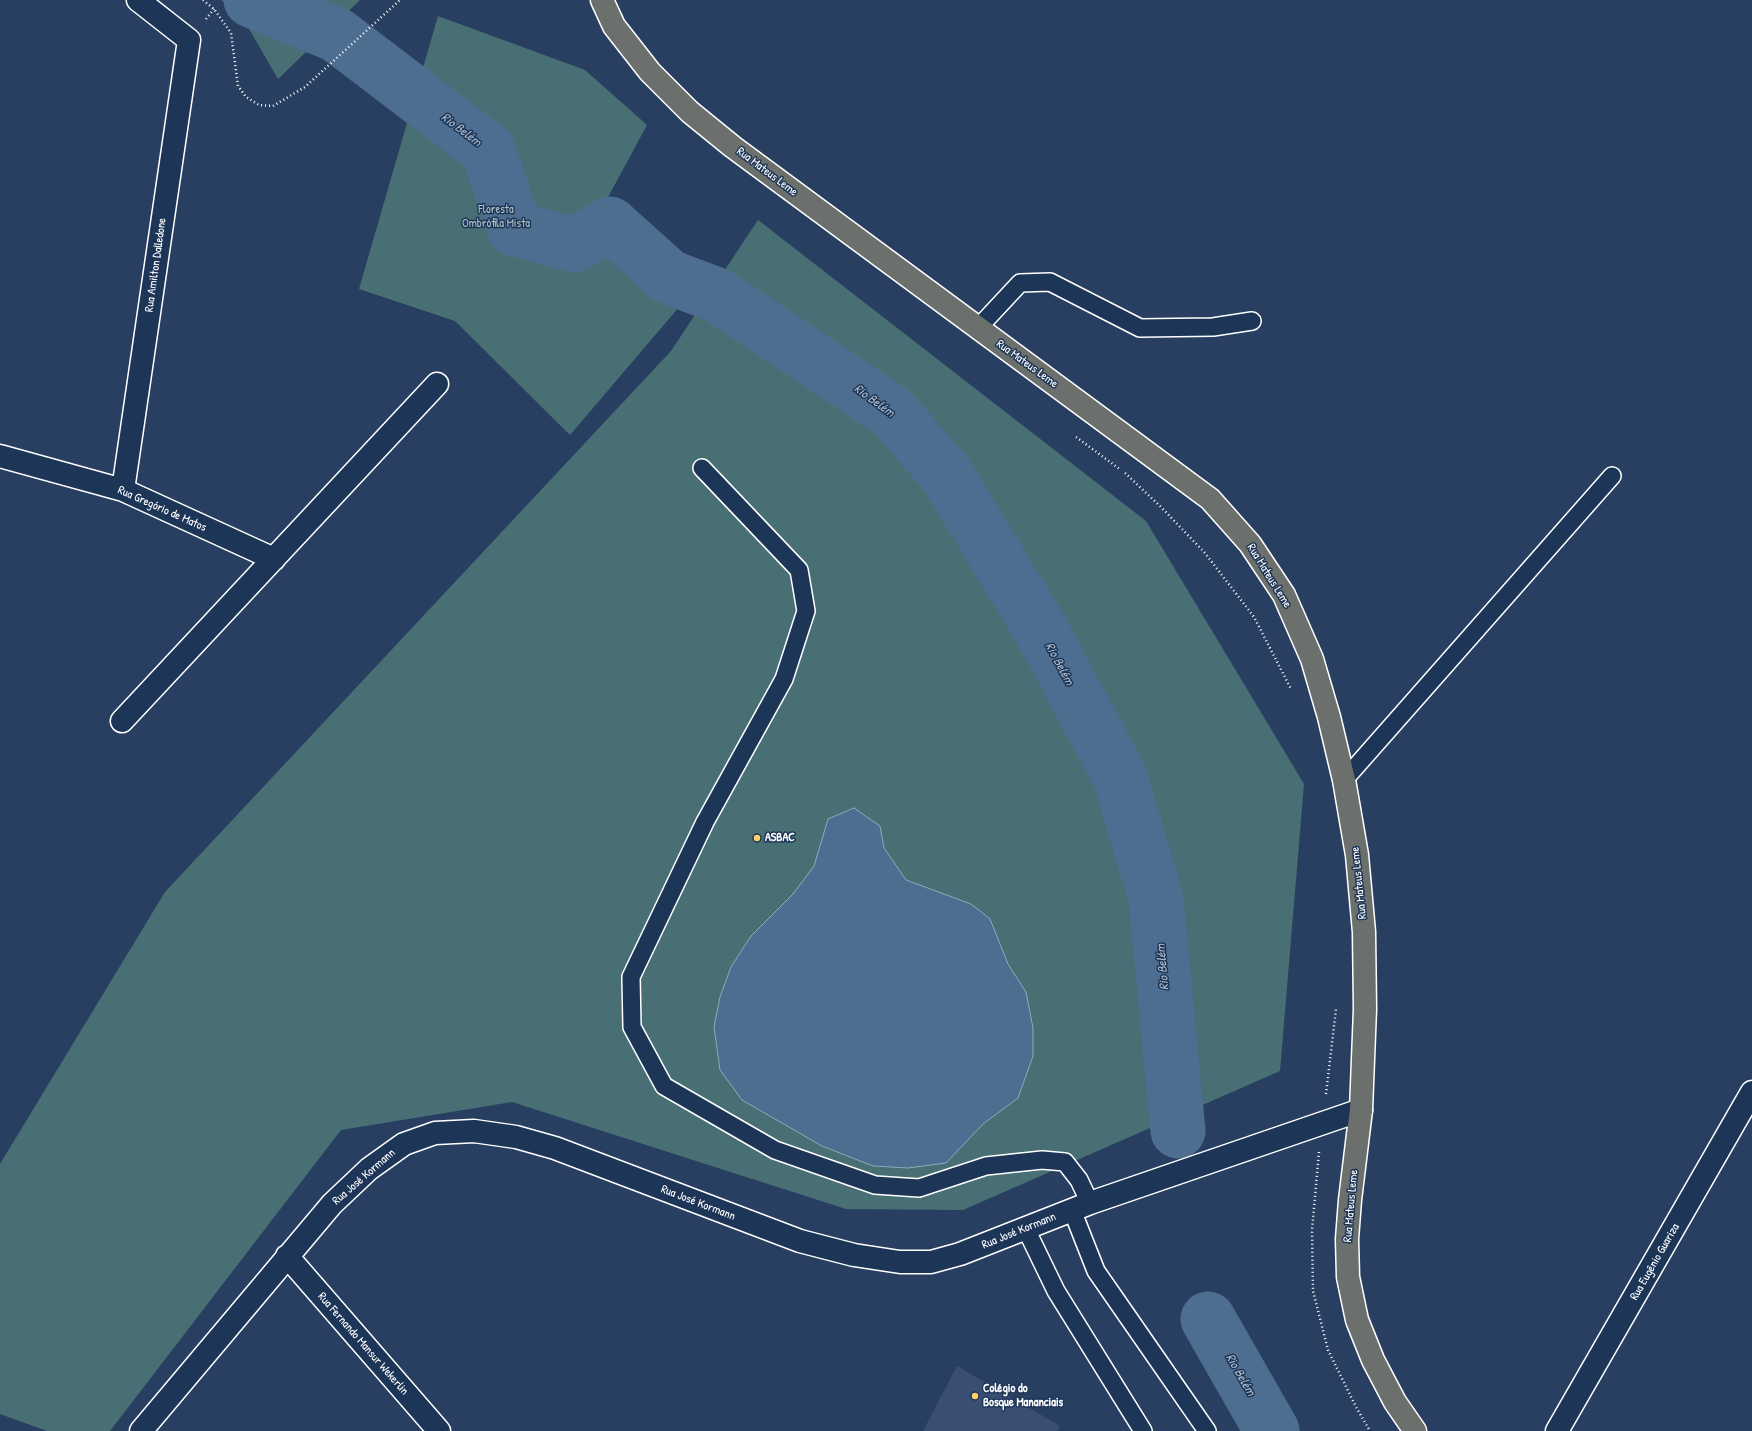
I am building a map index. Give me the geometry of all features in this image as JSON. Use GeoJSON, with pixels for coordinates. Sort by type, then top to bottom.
{"type":"FeatureCollection","features":[{"type":"Feature","properties":{"kind":"main road","name":"Rua Mateus Leme"},"geometry":{"type":"LineString","coordinates":[[602,0],[614,26],[646,66],[690,112],[733,147],[1210,499],[1250,544],[1284,595],[1312,659],[1344,780],[1358,855],[1364,932],[1365,1009],[1361,1110],[1350,1200],[1348,1277],[1357,1320],[1373,1360],[1395,1402],[1415,1431]]}},
{"type":"Feature","properties":{"kind":"street","name":"Rua Amilton Dalledone"},"geometry":{"type":"LineString","coordinates":[[123,490],[189,40],[138,0]]}},
{"type":"Feature","properties":{"kind":"street"},"geometry":{"type":"LineString","coordinates":[[122,721],[437,384]]}},
{"type":"Feature","properties":{"kind":"street","name":"Rua Gregório de Matos"},"geometry":{"type":"LineString","coordinates":[[0,456],[123,490],[274,559]]}},
{"type":"Feature","properties":{"kind":"street","name":"Rua Eugênio Guariza"},"geometry":{"type":"LineString","coordinates":[[1557,1431],[1752,1092]]}},
{"type":"Feature","properties":{"kind":"street","name":"Rua José Kormann"},"geometry":{"type":"LineString","coordinates":[[141,1431],[332,1204],[369,1169],[404,1144],[436,1133],[474,1131],[516,1136],[555,1148],[800,1241],[854,1255],[900,1262],[930,1262],[960,1254],[1081,1206],[1361,1110]]}},
{"type":"Feature","properties":{"kind":"street","name":"Rua Fernando Mansur Wekerlin"},"geometry":{"type":"LineString","coordinates":[[287,1256],[439,1431]]}},
{"type":"Feature","properties":{"kind":"lane"},"geometry":{"type":"LineString","coordinates":[[978,328],[1020,283],[1050,282],[1140,328],[1213,327],[1252,321]]}},
{"type":"Feature","properties":{"kind":"lane"},"geometry":{"type":"LineString","coordinates":[[702,468],[799,570],[806,611],[784,679],[705,822],[631,977],[632,1027],[664,1086],[775,1150],[875,1185],[919,1188],[986,1166],[1042,1160],[1065,1162],[1079,1180],[1081,1206],[1096,1271],[1207,1431]]}},
{"type":"Feature","properties":{"kind":"lane"},"geometry":{"type":"LineString","coordinates":[[1344,780],[1612,476]]}},
{"type":"Feature","properties":{"kind":"lane"},"geometry":{"type":"LineString","coordinates":[[1026,1229],[1056,1290],[1143,1431]]}},
{"type":"Feature","properties":{"kind":"path"},"geometry":{"type":"LineString","coordinates":[[203,0],[214,8],[231,33],[238,86],[246,97],[259,105],[273,106],[305,87],[400,0]]}},
{"type":"Feature","properties":{"kind":"path"},"geometry":{"type":"LineString","coordinates":[[1074,435],[1127,474],[1162,507],[1205,553],[1254,617],[1291,690]]}},
{"type":"Feature","properties":{"kind":"path"},"geometry":{"type":"LineString","coordinates":[[1325,1097],[1336,1002]]}},
{"type":"Feature","properties":{"kind":"shaded area"},"geometry":{"type":"Polygon","coordinates":[[[854,808],[880,826],[884,848],[906,880],[971,904],[990,919],[1008,964],[1026,992],[1033,1028],[1033,1056],[1018,1098],[983,1124],[946,1163],[908,1168],[873,1166],[822,1146],[742,1100],[720,1070],[714,1027],[720,997],[731,967],[751,936],[793,894],[814,866],[828,819],[854,808]]]}},
{"type":"Feature","properties":{"kind":"shaded area","name":"Colégio do Bosque Mananciais"},"geometry":{"type":"Polygon","coordinates":[[[957,1366],[1060,1426],[1057,1431],[923,1431],[957,1366]]]}},
{"type":"Feature","properties":{"kind":"green space"},"geometry":{"type":"Polygon","coordinates":[[[221,0],[360,0],[278,79],[241,15],[221,0]]]}},
{"type":"Feature","properties":{"kind":"green space","name":"Floresta Ombrófila Mista"},"geometry":{"type":"Polygon","coordinates":[[[438,16],[585,70],[647,125],[607,199],[703,279],[570,435],[455,321],[359,289],[438,16]]]}},
{"type":"Feature","properties":{"kind":"green space","name":"ASBAC"},"geometry":{"type":"Polygon","coordinates":[[[758,220],[1146,521],[1304,784],[1280,1071],[963,1210],[846,1209],[512,1102],[341,1130],[110,1431],[47,1431],[0,1414],[0,1164],[165,892],[671,351],[758,220]]]}},
{"type":"Feature","properties":{"kind":"waterway","name":"Rio Belém"},"geometry":{"type":"LineString","coordinates":[[251,0],[337,35],[488,150],[515,229],[574,245],[610,224],[669,277],[717,295],[892,412],[946,474],[1041,630],[1120,777],[1156,899],[1178,1131]]}},
{"type":"Feature","properties":{"kind":"waterway","name":"Rio Belém"},"geometry":{"type":"LineString","coordinates":[[1208,1319],[1272,1431]]}},
{"type":"Feature","properties":{"kind":"place","name":"ASBAC"},"geometry":{"type":"Point","coordinates":[757,838]}},
{"type":"Feature","properties":{"kind":"place","name":"Colégio do Bosque Mananciais"},"geometry":{"type":"Point","coordinates":[975,1396]}}]}
